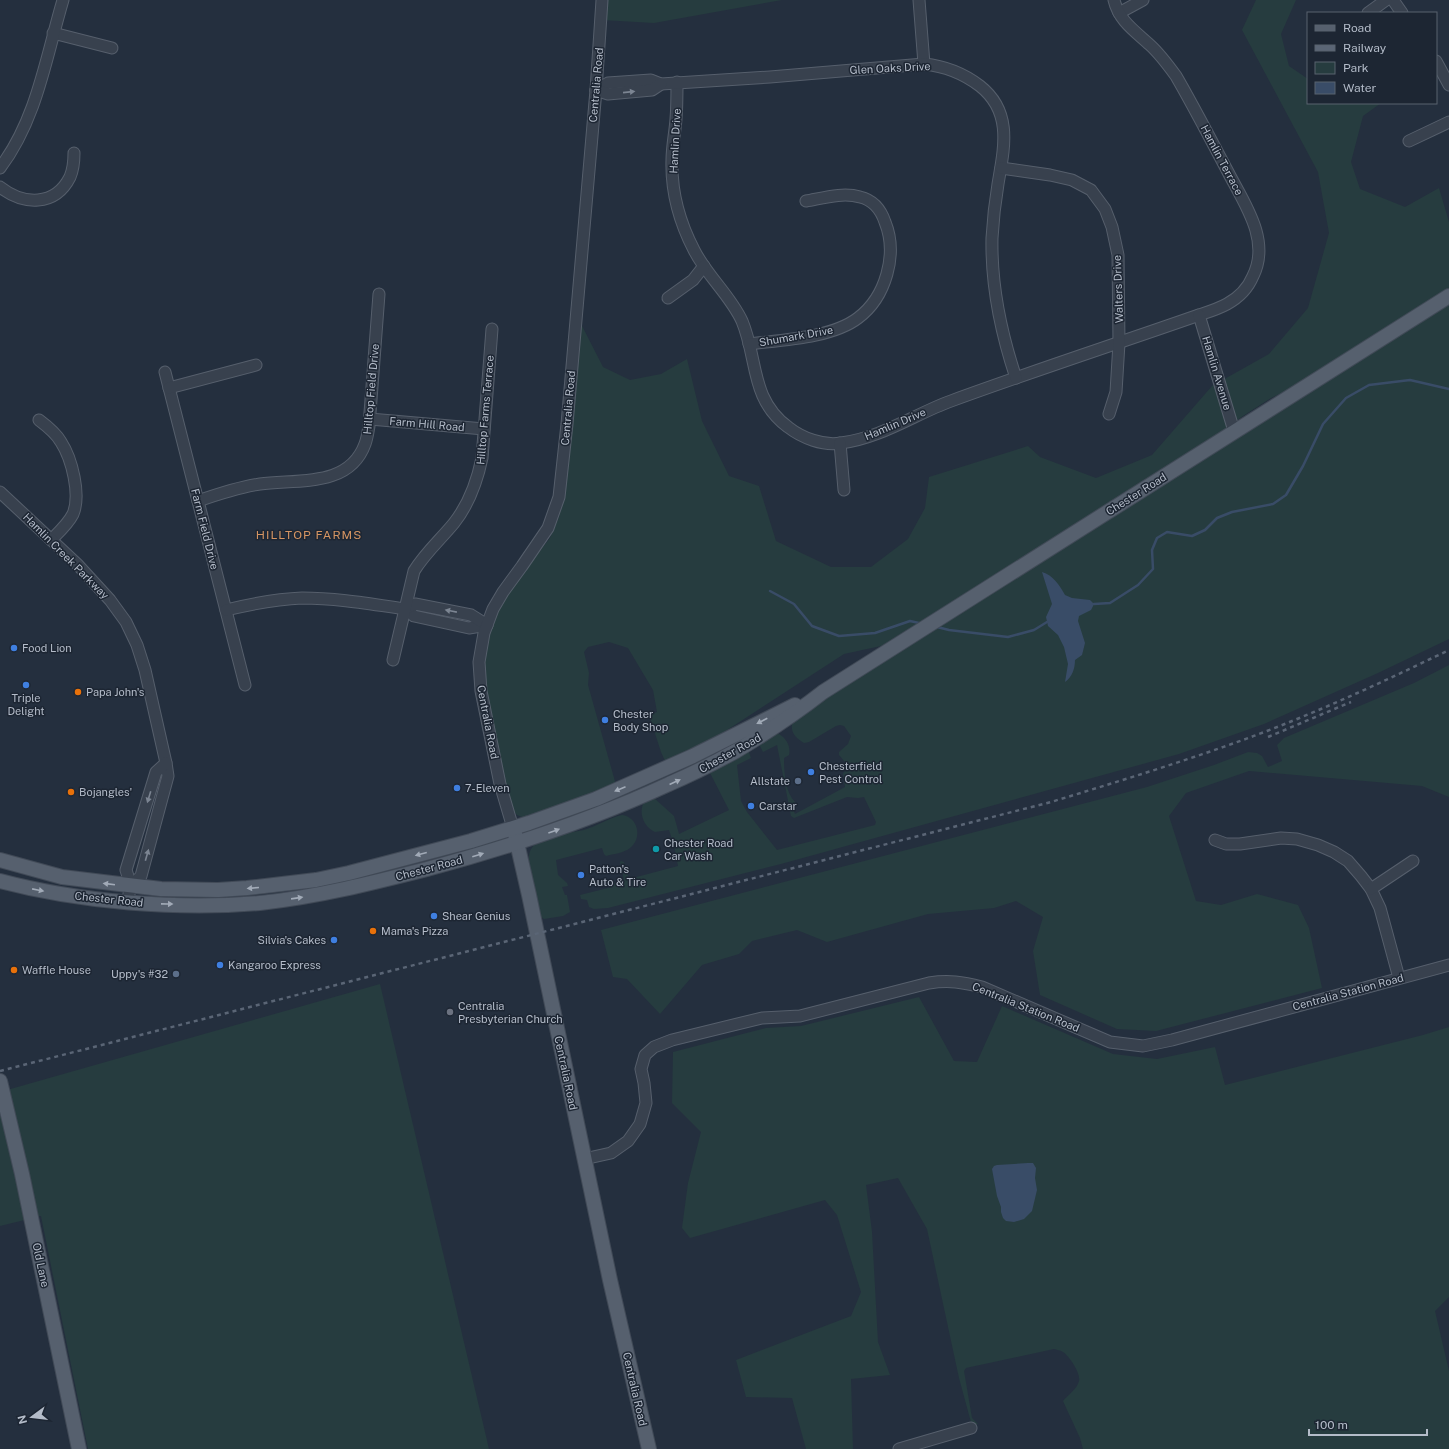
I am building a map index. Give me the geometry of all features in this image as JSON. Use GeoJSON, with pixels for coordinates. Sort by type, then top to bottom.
{"type":"FeatureCollection","features":[{"type":"Feature","properties":{"kind":"main road","name":"Chester Road"},"geometry":{"type":"LineString","coordinates":[[0,881],[64,894],[127,902],[166,904],[262,903],[348,889],[459,861],[517,843],[603,813],[702,769],[765,734],[823,692],[1449,296]]}},
{"type":"Feature","properties":{"kind":"main road","name":"Chester Road"},"geometry":{"type":"LineString","coordinates":[[0,860],[62,877],[131,886],[169,889],[218,890],[282,885],[316,880],[350,873],[441,849],[513,828],[596,800],[693,756],[823,692]]}},
{"type":"Feature","properties":{"kind":"main road","name":"Centralia Road"},"geometry":{"type":"LineString","coordinates":[[513,828],[621,1333],[648,1449]]}},
{"type":"Feature","properties":{"kind":"main road","name":"Old Lane"},"geometry":{"type":"LineString","coordinates":[[0,1081],[26,1193],[79,1449]]}},
{"type":"Feature","properties":{"kind":"street"},"geometry":{"type":"LineString","coordinates":[[0,168],[9,156],[38,94],[63,0]]}},
{"type":"Feature","properties":{"kind":"street","name":"Centralia Road"},"geometry":{"type":"LineString","coordinates":[[513,828],[506,809],[481,691],[481,649],[493,609],[503,592],[548,528],[559,497],[568,416],[596,90],[602,0]]}},
{"type":"Feature","properties":{"kind":"street"},"geometry":{"type":"LineString","coordinates":[[919,0],[924,64]]}},
{"type":"Feature","properties":{"kind":"street","name":"Hamlin Terrace"},"geometry":{"type":"LineString","coordinates":[[1114,0],[1125,23],[1161,56],[1176,76],[1242,199],[1258,234],[1260,251],[1259,261],[1251,282],[1231,301],[1199,316]]}},
{"type":"Feature","properties":{"kind":"street"},"geometry":{"type":"LineString","coordinates":[[1119,13],[1142,0]]}},
{"type":"Feature","properties":{"kind":"street"},"geometry":{"type":"LineString","coordinates":[[1369,12],[1386,0]]}},
{"type":"Feature","properties":{"kind":"street"},"geometry":{"type":"LineString","coordinates":[[1393,0],[1401,12]]}},
{"type":"Feature","properties":{"kind":"street"},"geometry":{"type":"LineString","coordinates":[[53,33],[112,48]]}},
{"type":"Feature","properties":{"kind":"street","name":"Glen Oaks Drive"},"geometry":{"type":"LineString","coordinates":[[596,90],[608,83],[651,80],[661,84],[770,77],[924,64],[935,65],[963,75],[974,81],[990,95],[996,104],[1003,122],[1004,148],[994,213],[992,238],[993,267],[998,311],[1006,347],[1016,378]]}},
{"type":"Feature","properties":{"kind":"street"},"geometry":{"type":"LineString","coordinates":[[1437,64],[1449,85]]}},
{"type":"Feature","properties":{"kind":"street","name":"Hamlin Drive"},"geometry":{"type":"LineString","coordinates":[[677,82],[676,118],[672,162],[675,196],[687,234],[695,252],[730,299],[738,314],[749,344],[755,375],[764,400],[778,419],[792,430],[811,439],[823,442],[840,443],[881,432],[950,401],[1199,316]]}},
{"type":"Feature","properties":{"kind":"street"},"geometry":{"type":"LineString","coordinates":[[1409,141],[1449,122]]}},
{"type":"Feature","properties":{"kind":"street"},"geometry":{"type":"LineString","coordinates":[[0,188],[17,198],[30,201],[43,200],[64,187],[70,177],[74,165],[74,153]]}},
{"type":"Feature","properties":{"kind":"street","name":"Walters Drive"},"geometry":{"type":"LineString","coordinates":[[1002,168],[1050,175],[1072,180],[1091,190],[1105,208],[1112,227],[1118,255],[1119,343],[1116,392],[1109,414]]}},
{"type":"Feature","properties":{"kind":"street","name":"Shumark Drive"},"geometry":{"type":"LineString","coordinates":[[749,344],[818,334],[837,329],[848,324],[858,318],[874,301],[886,277],[889,263],[890,240],[882,213],[875,206],[861,197],[854,196],[841,196],[806,201]]}},
{"type":"Feature","properties":{"kind":"street"},"geometry":{"type":"LineString","coordinates":[[668,298],[693,280],[704,266]]}},
{"type":"Feature","properties":{"kind":"street","name":"Hilltop Field Drive"},"geometry":{"type":"LineString","coordinates":[[198,501],[220,493],[259,484],[320,479],[342,472],[354,462],[365,444],[370,419],[379,294]]}},
{"type":"Feature","properties":{"kind":"street","name":"Hamlin Avenue"},"geometry":{"type":"LineString","coordinates":[[1199,316],[1234,431]]}},
{"type":"Feature","properties":{"kind":"street","name":"Hilltop Farms Terrace"},"geometry":{"type":"LineString","coordinates":[[394,660],[412,577],[417,566],[454,523],[472,492],[478,476],[482,458],[492,329]]}},
{"type":"Feature","properties":{"kind":"street"},"geometry":{"type":"LineString","coordinates":[[169,388],[256,365]]}},
{"type":"Feature","properties":{"kind":"street","name":"Farm Field Drive"},"geometry":{"type":"LineString","coordinates":[[165,372],[245,685]]}},
{"type":"Feature","properties":{"kind":"street","name":"Farm Hill Road"},"geometry":{"type":"LineString","coordinates":[[370,419],[484,429]]}},
{"type":"Feature","properties":{"kind":"street"},"geometry":{"type":"LineString","coordinates":[[39,420],[51,430],[61,442],[67,455],[77,490],[77,502],[72,515],[66,525],[51,540]]}},
{"type":"Feature","properties":{"kind":"street"},"geometry":{"type":"LineString","coordinates":[[840,443],[844,490]]}},
{"type":"Feature","properties":{"kind":"street","name":"Hamlin Creek Parkway"},"geometry":{"type":"LineString","coordinates":[[0,492],[77,564],[110,600],[126,622],[137,645],[145,670],[168,776],[141,876],[131,886],[127,902]]}},
{"type":"Feature","properties":{"kind":"street"},"geometry":{"type":"LineString","coordinates":[[226,610],[262,602],[301,598],[330,599],[406,609],[415,604],[471,615],[487,625]]}},
{"type":"Feature","properties":{"kind":"street","name":"Hamlin Creek Parkway"},"geometry":{"type":"LineString","coordinates":[[131,886],[126,870],[156,772],[166,763]]}},
{"type":"Feature","properties":{"kind":"street"},"geometry":{"type":"LineString","coordinates":[[1215,840],[1226,844],[1240,844],[1281,838],[1297,839],[1318,845],[1334,852],[1348,861],[1371,889],[1380,908],[1399,978]]}},
{"type":"Feature","properties":{"kind":"street"},"geometry":{"type":"LineString","coordinates":[[1371,889],[1413,862]]}},
{"type":"Feature","properties":{"kind":"street","name":"Centralia Station Road"},"geometry":{"type":"LineString","coordinates":[[584,1159],[611,1153],[628,1141],[640,1124],[646,1102],[642,1069],[645,1054],[654,1047],[672,1040],[762,1018],[800,1016],[946,981],[982,987],[1110,1042],[1143,1046],[1172,1040],[1449,965]]}},
{"type":"Feature","properties":{"kind":"street"},"geometry":{"type":"LineString","coordinates":[[899,1449],[971,1428]]}},
{"type":"Feature","properties":{"kind":"green space"},"geometry":{"type":"Polygon","coordinates":[[[602,0],[782,0],[654,23],[602,20],[602,0]]]}},
{"type":"Feature","properties":{"kind":"green space"},"geometry":{"type":"Polygon","coordinates":[[[1256,0],[1296,0],[1281,34],[1289,66],[1307,78],[1307,104],[1380,104],[1363,116],[1351,162],[1360,189],[1405,207],[1439,188],[1449,222],[1449,291],[1301,384],[1271,398],[1209,441],[890,644],[844,654],[701,747],[666,763],[649,715],[657,712],[653,690],[628,648],[609,642],[588,647],[584,652],[589,673],[588,685],[616,785],[524,818],[517,815],[512,809],[489,718],[483,662],[487,633],[498,607],[513,585],[550,538],[559,517],[563,499],[579,320],[603,367],[630,380],[661,374],[687,359],[702,421],[729,476],[759,486],[776,541],[831,567],[871,567],[908,539],[925,508],[929,477],[1028,446],[1040,457],[1096,478],[1152,455],[1212,386],[1269,354],[1308,308],[1329,233],[1318,172],[1242,30],[1256,0]]]}},
{"type":"Feature","properties":{"kind":"green space"},"geometry":{"type":"Polygon","coordinates":[[[1449,300],[1449,639],[1378,673],[1264,724],[1179,754],[781,864],[608,908],[594,909],[589,907],[587,900],[581,899],[580,895],[612,887],[613,883],[624,880],[621,861],[624,862],[629,879],[678,866],[674,845],[669,830],[655,832],[645,823],[642,815],[642,806],[644,802],[654,798],[674,816],[679,834],[729,810],[709,771],[748,750],[751,758],[737,765],[741,801],[747,812],[777,850],[875,825],[876,822],[864,797],[847,797],[794,818],[791,816],[777,745],[763,752],[758,742],[772,735],[779,734],[787,743],[789,755],[784,758],[785,775],[789,793],[795,802],[792,807],[795,814],[845,787],[843,773],[850,768],[839,755],[839,752],[848,744],[851,736],[844,726],[836,726],[809,742],[804,743],[794,735],[792,725],[795,717],[1449,300]]]}},
{"type":"Feature","properties":{"kind":"green space"},"geometry":{"type":"Polygon","coordinates":[[[1449,665],[1449,797],[1422,786],[1249,771],[1186,793],[1169,816],[1196,901],[1221,905],[1257,894],[1298,905],[1309,928],[1322,988],[1156,1031],[1117,1029],[1040,995],[1033,951],[1043,917],[1016,901],[994,908],[928,914],[827,942],[797,930],[752,941],[739,954],[702,965],[660,1014],[627,979],[613,977],[601,930],[1147,787],[1248,752],[1257,753],[1262,756],[1268,767],[1282,761],[1277,745],[1284,738],[1414,683],[1449,665]]]}},
{"type":"Feature","properties":{"kind":"green space"},"geometry":{"type":"Polygon","coordinates":[[[622,815],[632,820],[637,828],[634,844],[625,851],[606,856],[602,848],[556,860],[558,875],[567,883],[568,886],[562,887],[565,895],[567,895],[570,912],[563,916],[544,919],[541,917],[529,862],[532,847],[539,841],[555,835],[584,830],[622,815]]]}},
{"type":"Feature","properties":{"kind":"green space"},"geometry":{"type":"Polygon","coordinates":[[[380,984],[489,1449],[88,1449],[41,1216],[0,1226],[0,1092],[380,984]]]}},
{"type":"Feature","properties":{"kind":"green space"},"geometry":{"type":"Polygon","coordinates":[[[919,997],[954,1061],[977,1062],[1002,1006],[1113,1054],[1157,1059],[1215,1047],[1225,1085],[1423,1035],[1449,1027],[1449,1297],[1435,1311],[1449,1371],[1449,1449],[1083,1449],[1080,1438],[1063,1401],[1078,1384],[1078,1374],[1074,1365],[1065,1354],[1054,1349],[966,1368],[964,1371],[972,1418],[978,1424],[972,1426],[959,1378],[927,1229],[898,1178],[866,1185],[872,1232],[878,1342],[890,1375],[851,1379],[853,1449],[806,1449],[792,1398],[746,1397],[736,1360],[851,1316],[861,1292],[837,1215],[825,1200],[690,1238],[682,1228],[688,1183],[701,1132],[672,1103],[673,1052],[766,1028],[801,1026],[919,997]]]}},
{"type":"Feature","properties":{"kind":"water"},"geometry":{"type":"Polygon","coordinates":[[[1042,572],[1053,578],[1065,595],[1072,598],[1090,600],[1094,604],[1091,610],[1079,616],[1078,621],[1085,643],[1082,655],[1075,660],[1073,672],[1070,678],[1065,682],[1068,664],[1064,647],[1058,635],[1048,626],[1046,617],[1052,604],[1042,572]]]}},
{"type":"Feature","properties":{"kind":"water"},"geometry":{"type":"Polygon","coordinates":[[[1033,1163],[1036,1168],[1035,1178],[1037,1190],[1032,1211],[1024,1219],[1014,1222],[1006,1221],[1001,1212],[992,1169],[997,1165],[1033,1163]]]}},
{"type":"Feature","properties":{"kind":"waterway"},"geometry":{"type":"LineString","coordinates":[[1094,604],[1110,603],[1138,585],[1153,569],[1152,550],[1157,538],[1167,532],[1192,536],[1205,530],[1217,518],[1232,512],[1273,504],[1286,495],[1303,466],[1323,424],[1346,398],[1369,385],[1410,380],[1449,389]]}},
{"type":"Feature","properties":{"kind":"waterway"},"geometry":{"type":"LineString","coordinates":[[770,591],[794,604],[812,626],[839,636],[875,633],[910,621],[919,623]]}},
{"type":"Feature","properties":{"kind":"waterway"},"geometry":{"type":"LineString","coordinates":[[937,627],[949,630],[1008,637],[1034,630],[1047,622]]}},
{"type":"Feature","properties":{"kind":"railway"},"geometry":{"type":"LineString","coordinates":[[0,1071],[1051,802],[1186,760],[1267,731],[1404,672],[1449,650]]}},
{"type":"Feature","properties":{"kind":"railway"},"geometry":{"type":"LineString","coordinates":[[1268,737],[1351,702]]}},
{"type":"Feature","properties":{"kind":"place","name":"Food Lion"},"geometry":{"type":"Point","coordinates":[14,648]}},
{"type":"Feature","properties":{"kind":"place","name":"Triple Delight"},"geometry":{"type":"Point","coordinates":[26,685]}},
{"type":"Feature","properties":{"kind":"place","name":"Papa John's"},"geometry":{"type":"Point","coordinates":[78,692]}},
{"type":"Feature","properties":{"kind":"place","name":"Chester Body Shop"},"geometry":{"type":"Point","coordinates":[605,720]}},
{"type":"Feature","properties":{"kind":"place","name":"Chesterfield Pest Control"},"geometry":{"type":"Point","coordinates":[811,772]}},
{"type":"Feature","properties":{"kind":"place","name":"Allstate"},"geometry":{"type":"Point","coordinates":[798,781]}},
{"type":"Feature","properties":{"kind":"place","name":"7-Eleven"},"geometry":{"type":"Point","coordinates":[457,788]}},
{"type":"Feature","properties":{"kind":"place","name":"Bojangles'"},"geometry":{"type":"Point","coordinates":[71,792]}},
{"type":"Feature","properties":{"kind":"place","name":"Carstar"},"geometry":{"type":"Point","coordinates":[751,806]}},
{"type":"Feature","properties":{"kind":"place","name":"Chester Road Car Wash"},"geometry":{"type":"Point","coordinates":[656,849]}},
{"type":"Feature","properties":{"kind":"place","name":"Patton's Auto & Tire"},"geometry":{"type":"Point","coordinates":[581,875]}},
{"type":"Feature","properties":{"kind":"place","name":"Shear Genius"},"geometry":{"type":"Point","coordinates":[434,916]}},
{"type":"Feature","properties":{"kind":"place","name":"Mama's Pizza"},"geometry":{"type":"Point","coordinates":[373,931]}},
{"type":"Feature","properties":{"kind":"place","name":"Silvia's Cakes"},"geometry":{"type":"Point","coordinates":[334,940]}},
{"type":"Feature","properties":{"kind":"place","name":"Kangaroo Express"},"geometry":{"type":"Point","coordinates":[220,965]}},
{"type":"Feature","properties":{"kind":"place","name":"Waffle House"},"geometry":{"type":"Point","coordinates":[14,970]}},
{"type":"Feature","properties":{"kind":"place","name":"Uppy's #32"},"geometry":{"type":"Point","coordinates":[176,974]}},
{"type":"Feature","properties":{"kind":"place","name":"Centralia Presbyterian Church"},"geometry":{"type":"Point","coordinates":[450,1012]}},
{"type":"Feature","properties":{"kind":"district","name":"HILLTOP FARMS"},"geometry":{"type":"Point","coordinates":[309,535]}}]}
